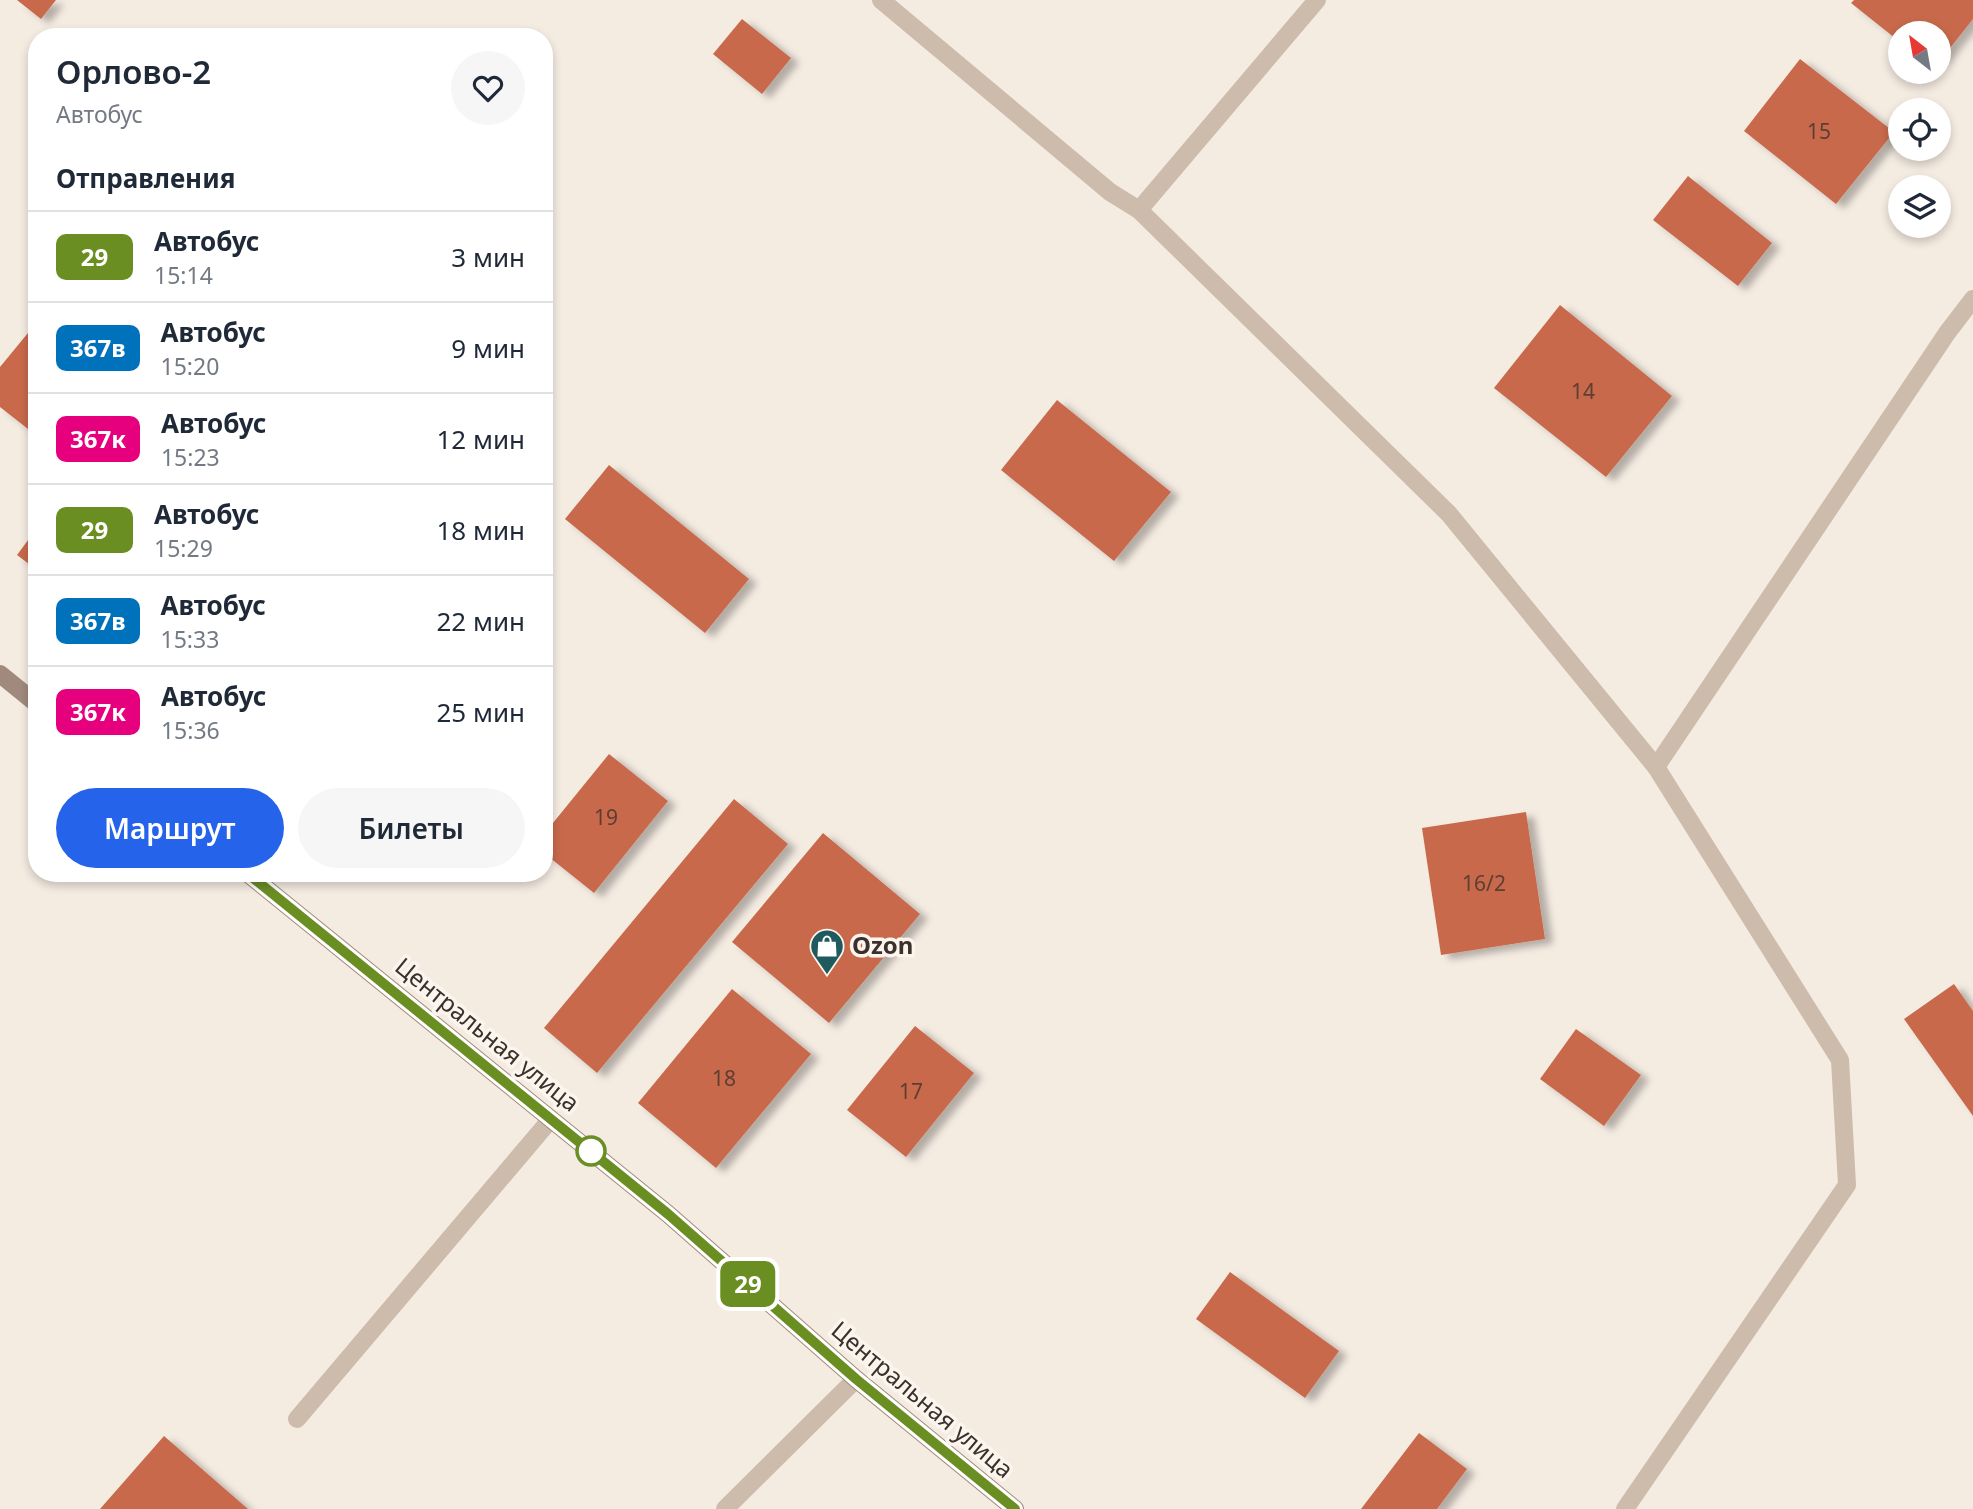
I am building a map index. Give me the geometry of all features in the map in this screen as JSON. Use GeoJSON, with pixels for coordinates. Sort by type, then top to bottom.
{"type":"FeatureCollection","features":[{"type":"Feature","properties":{"kind":"main road"},"geometry":{"type":"LineString","coordinates":[[0,674],[28,697]]}},
{"type":"Feature","properties":{"kind":"main road","name":"Центральная улица"},"geometry":{"type":"LineString","coordinates":[[258,882],[676,1221],[856,1379],[1015,1509]]}},
{"type":"Feature","properties":{"kind":"street"},"geometry":{"type":"LineString","coordinates":[[881,0],[1110,192],[1139,210],[1449,514],[1656,767],[1840,1060],[1847,1185],[1625,1509]]}},
{"type":"Feature","properties":{"kind":"street"},"geometry":{"type":"LineString","coordinates":[[1139,210],[1317,0]]}},
{"type":"Feature","properties":{"kind":"street"},"geometry":{"type":"LineString","coordinates":[[1656,767],[1947,333],[1973,299]]}},
{"type":"Feature","properties":{"kind":"street"},"geometry":{"type":"LineString","coordinates":[[297,1419],[551,1119]]}},
{"type":"Feature","properties":{"kind":"street"},"geometry":{"type":"LineString","coordinates":[[725,1509],[856,1379]]}},
{"type":"Feature","properties":{"kind":"building"},"geometry":{"type":"Polygon","coordinates":[[[17,0],[56,0],[41,19],[17,0]]]}},
{"type":"Feature","properties":{"kind":"building"},"geometry":{"type":"Polygon","coordinates":[[[1854,0],[1973,0],[1973,19],[1951,47],[1951,21],[1888,21],[1888,32],[1851,3],[1854,0]]]}},
{"type":"Feature","properties":{"kind":"building"},"geometry":{"type":"Polygon","coordinates":[[[742,19],[791,58],[762,94],[713,54],[742,19]]]}},
{"type":"Feature","properties":{"kind":"building"},"geometry":{"type":"Polygon","coordinates":[[[1800,59],[1888,127],[1888,139],[1836,204],[1744,131],[1800,59]]]}},
{"type":"Feature","properties":{"kind":"building"},"geometry":{"type":"Polygon","coordinates":[[[1688,176],[1772,243],[1738,286],[1653,220],[1688,176]]]}},
{"type":"Feature","properties":{"kind":"building"},"geometry":{"type":"Polygon","coordinates":[[[1560,305],[1672,396],[1606,477],[1494,388],[1560,305]]]}},
{"type":"Feature","properties":{"kind":"building"},"geometry":{"type":"Polygon","coordinates":[[[28,333],[28,429],[0,407],[0,367],[28,333]]]}},
{"type":"Feature","properties":{"kind":"building"},"geometry":{"type":"Polygon","coordinates":[[[1057,400],[1171,492],[1114,561],[1001,470],[1057,400]]]}},
{"type":"Feature","properties":{"kind":"building"},"geometry":{"type":"Polygon","coordinates":[[[609,465],[749,579],[705,633],[565,519],[609,465]]]}},
{"type":"Feature","properties":{"kind":"building"},"geometry":{"type":"Polygon","coordinates":[[[28,540],[28,563],[17,555],[28,540]]]}},
{"type":"Feature","properties":{"kind":"building"},"geometry":{"type":"Polygon","coordinates":[[[609,754],[668,801],[594,893],[553,860],[553,823],[609,754]]]}},
{"type":"Feature","properties":{"kind":"building"},"geometry":{"type":"Polygon","coordinates":[[[734,799],[788,844],[597,1073],[544,1028],[734,799]]]}},
{"type":"Feature","properties":{"kind":"building"},"geometry":{"type":"Polygon","coordinates":[[[1526,812],[1545,939],[1441,955],[1422,828],[1526,812]]]}},
{"type":"Feature","properties":{"kind":"building"},"geometry":{"type":"Polygon","coordinates":[[[823,833],[920,914],[829,1023],[732,942],[823,833]]]}},
{"type":"Feature","properties":{"kind":"building"},"geometry":{"type":"Polygon","coordinates":[[[1954,984],[1973,1011],[1973,1116],[1904,1019],[1954,984]]]}},
{"type":"Feature","properties":{"kind":"building"},"geometry":{"type":"Polygon","coordinates":[[[732,989],[811,1054],[716,1168],[638,1103],[732,989]]]}},
{"type":"Feature","properties":{"kind":"building"},"geometry":{"type":"Polygon","coordinates":[[[915,1026],[974,1073],[906,1157],[847,1110],[915,1026]]]}},
{"type":"Feature","properties":{"kind":"building"},"geometry":{"type":"Polygon","coordinates":[[[1576,1029],[1641,1075],[1604,1126],[1540,1079],[1576,1029]]]}},
{"type":"Feature","properties":{"kind":"building"},"geometry":{"type":"Polygon","coordinates":[[[1230,1272],[1339,1351],[1305,1398],[1196,1319],[1230,1272]]]}},
{"type":"Feature","properties":{"kind":"building"},"geometry":{"type":"Polygon","coordinates":[[[1419,1433],[1467,1469],[1437,1509],[1361,1509],[1419,1433]]]}},
{"type":"Feature","properties":{"kind":"building"},"geometry":{"type":"Polygon","coordinates":[[[164,1436],[248,1509],[100,1509],[164,1436]]]}},
{"type":"Feature","properties":{"kind":"bus line","name":"29"},"geometry":{"type":"LineString","coordinates":[[258,882],[668,1214],[856,1379],[1015,1509]]}},
{"type":"Feature","properties":{"kind":"place","name":"Ozon"},"geometry":{"type":"Point","coordinates":[827,976]}}]}
